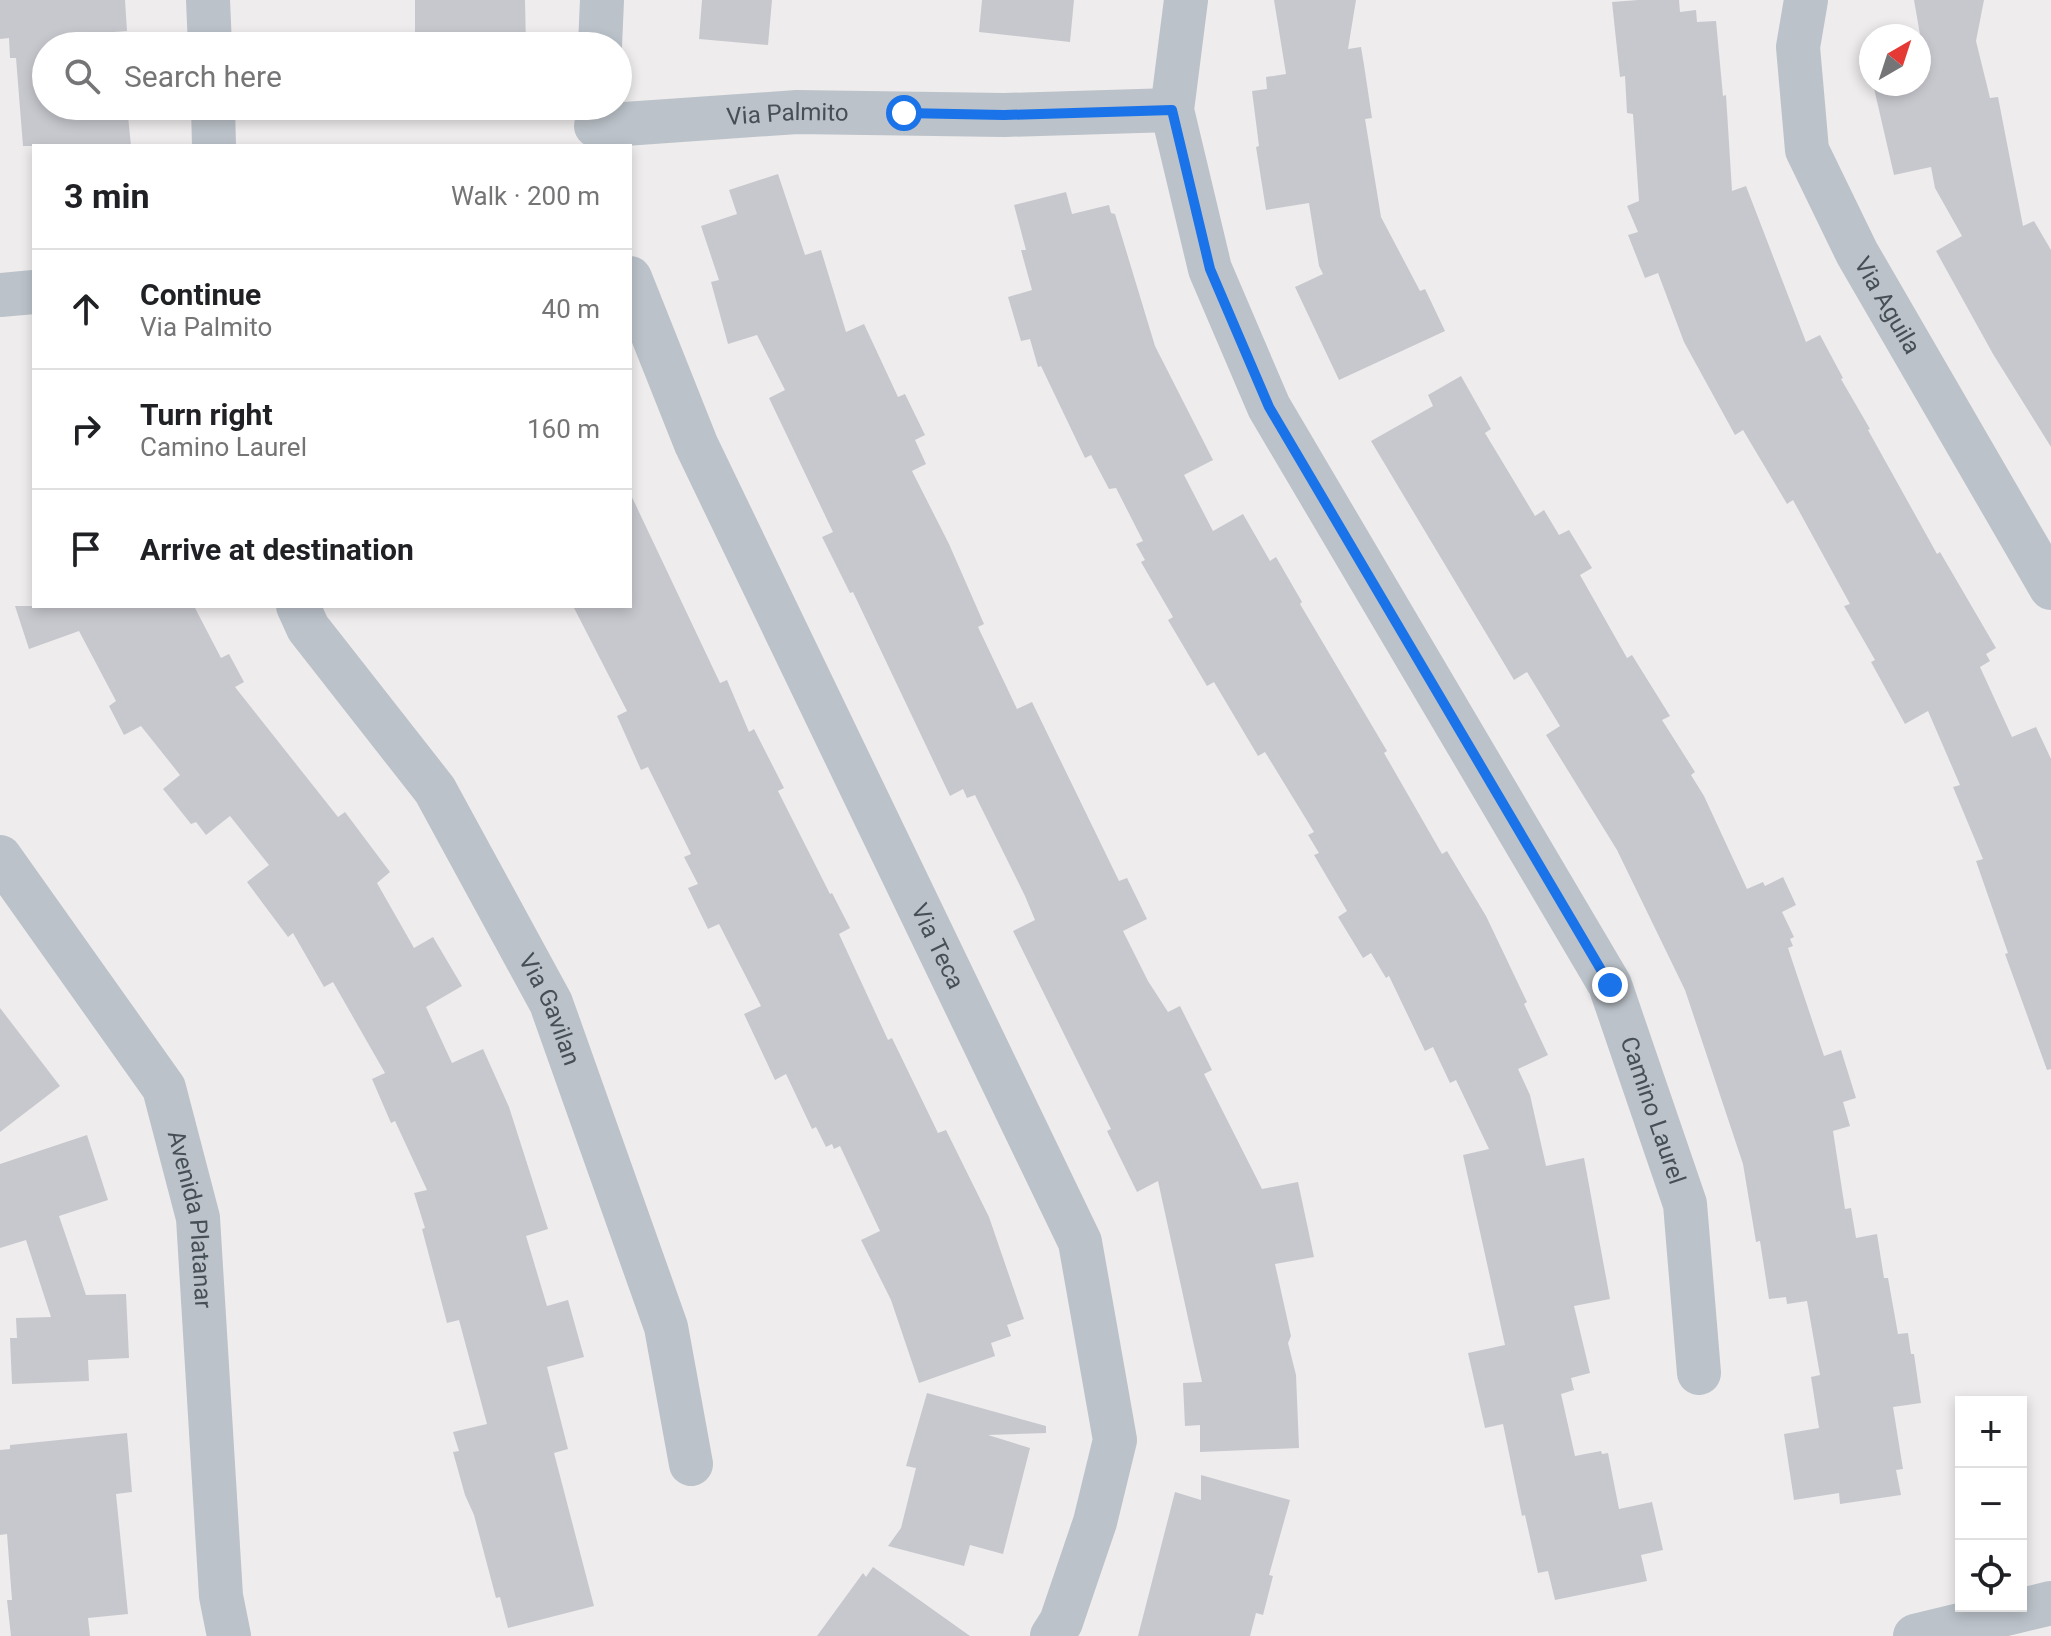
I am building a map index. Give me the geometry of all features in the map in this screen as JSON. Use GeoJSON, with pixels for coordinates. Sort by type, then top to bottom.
{"type":"FeatureCollection","features":[{"type":"Feature","properties":{"kind":"street"},"geometry":{"type":"LineString","coordinates":[[208,0],[209,32]]}},
{"type":"Feature","properties":{"kind":"street"},"geometry":{"type":"LineString","coordinates":[[601,32],[602,0]]}},
{"type":"Feature","properties":{"kind":"street","name":"Camino Laurel"},"geometry":{"type":"LineString","coordinates":[[1186,0],[1172,110],[1210,269],[1269,407],[1610,985],[1685,1204],[1699,1373]]}},
{"type":"Feature","properties":{"kind":"street","name":"Via Aguila"},"geometry":{"type":"LineString","coordinates":[[1806,0],[1798,47],[1807,150],[1857,253],[2051,588]]}},
{"type":"Feature","properties":{"kind":"street","name":"Via Palmito"},"geometry":{"type":"LineString","coordinates":[[597,126],[797,112],[1004,115],[1172,110]]}},
{"type":"Feature","properties":{"kind":"street"},"geometry":{"type":"LineString","coordinates":[[213,120],[214,144]]}},
{"type":"Feature","properties":{"kind":"street","name":"Via Teca"},"geometry":{"type":"LineString","coordinates":[[632,283],[696,444],[1080,1242],[1115,1440],[1095,1522],[1061,1622],[1052,1636]]}},
{"type":"Feature","properties":{"kind":"street"},"geometry":{"type":"LineString","coordinates":[[0,295],[32,292]]}},
{"type":"Feature","properties":{"kind":"street","name":"Via Gavilan"},"geometry":{"type":"LineString","coordinates":[[299,608],[308,628],[435,790],[551,1003],[666,1327],[691,1464]]}},
{"type":"Feature","properties":{"kind":"street","name":"Avenida Platanar"},"geometry":{"type":"LineString","coordinates":[[0,857],[164,1088],[198,1218],[221,1596],[229,1636]]}},
{"type":"Feature","properties":{"kind":"street"},"geometry":{"type":"LineString","coordinates":[[1915,1636],[2051,1603]]}},
{"type":"Feature","properties":{"kind":"building"},"geometry":{"type":"Polygon","coordinates":[[[0,0],[125,0],[127,31],[32,32],[32,120],[128,120],[131,144],[23,146],[16,58],[10,58],[9,38],[0,39],[0,0]]]}},
{"type":"Feature","properties":{"kind":"building"},"geometry":{"type":"Polygon","coordinates":[[[415,0],[525,0],[526,32],[415,32],[415,0]]]}},
{"type":"Feature","properties":{"kind":"building"},"geometry":{"type":"Polygon","coordinates":[[[702,0],[772,0],[768,45],[699,39],[702,0]]]}},
{"type":"Feature","properties":{"kind":"building"},"geometry":{"type":"Polygon","coordinates":[[[982,0],[1074,0],[1070,42],[979,32],[982,0]]]}},
{"type":"Feature","properties":{"kind":"building"},"geometry":{"type":"Polygon","coordinates":[[[1274,0],[1356,0],[1348,49],[1361,47],[1372,118],[1365,119],[1381,217],[1420,291],[1425,289],[1445,331],[1339,380],[1295,287],[1323,274],[1309,203],[1266,210],[1256,147],[1259,146],[1252,91],[1267,89],[1266,77],[1286,74],[1274,0]]]}},
{"type":"Feature","properties":{"kind":"building"},"geometry":{"type":"Polygon","coordinates":[[[1679,0],[1680,12],[1696,10],[1697,22],[1716,21],[1723,96],[1726,95],[1732,191],[1746,186],[1806,342],[1820,335],[1868,430],[1937,554],[1940,552],[1996,648],[1986,654],[1990,661],[1980,667],[2012,737],[2036,727],[2051,759],[2051,1069],[2047,1070],[2005,954],[2008,953],[1976,861],[1983,859],[1953,787],[1960,785],[1928,711],[1905,724],[1871,662],[1875,660],[1844,606],[1850,604],[1793,500],[1787,504],[1743,430],[1735,435],[1684,342],[1658,273],[1645,278],[1628,235],[1638,232],[1627,206],[1639,201],[1633,114],[1627,113],[1625,76],[1620,77],[1612,2],[1679,0]]]}},
{"type":"Feature","properties":{"kind":"building"},"geometry":{"type":"Polygon","coordinates":[[[1914,0],[1984,0],[1976,41],[1990,98],[1998,97],[2023,226],[2034,221],[2051,250],[2051,447],[1993,354],[1936,251],[1962,236],[1935,188],[1931,167],[1894,175],[1876,96],[1931,96],[1931,24],[1918,24],[1914,0]]]}},
{"type":"Feature","properties":{"kind":"building"},"geometry":{"type":"Polygon","coordinates":[[[778,174],[805,255],[821,250],[846,332],[864,324],[898,397],[905,394],[925,435],[915,440],[926,464],[912,471],[949,544],[984,624],[978,627],[1017,709],[1032,702],[1119,881],[1127,878],[1147,919],[1123,931],[1148,981],[1168,1012],[1180,1006],[1212,1070],[1204,1074],[1262,1189],[1298,1182],[1314,1257],[1275,1264],[1291,1336],[1288,1343],[1296,1375],[1299,1448],[1200,1452],[1200,1425],[1185,1426],[1183,1383],[1202,1382],[1158,1181],[1137,1192],[1107,1131],[1111,1129],[1013,931],[1035,920],[1025,896],[975,795],[967,798],[963,789],[950,796],[853,592],[850,593],[822,537],[833,532],[769,398],[785,390],[757,335],[728,344],[711,282],[719,280],[701,226],[737,214],[729,190],[778,174]]]}},
{"type":"Feature","properties":{"kind":"building"},"geometry":{"type":"Polygon","coordinates":[[[1066,192],[1072,214],[1109,205],[1111,213],[1115,214],[1155,346],[1213,460],[1184,475],[1213,531],[1243,514],[1270,561],[1276,557],[1442,854],[1447,851],[1486,916],[1527,1002],[1524,1004],[1548,1055],[1518,1069],[1530,1095],[1546,1166],[1584,1158],[1610,1299],[1574,1306],[1590,1373],[1571,1378],[1574,1390],[1561,1394],[1575,1456],[1601,1451],[1602,1454],[1608,1453],[1619,1509],[1652,1502],[1663,1550],[1641,1555],[1647,1581],[1555,1600],[1548,1571],[1538,1573],[1525,1515],[1522,1516],[1503,1424],[1485,1428],[1468,1353],[1505,1345],[1463,1155],[1489,1149],[1456,1080],[1450,1083],[1433,1047],[1425,1051],[1389,976],[1386,978],[1371,953],[1363,958],[1338,917],[1347,911],[1314,855],[1319,853],[1308,835],[1314,832],[1265,752],[1258,756],[1214,682],[1207,686],[1168,620],[1173,617],[1141,562],[1145,560],[1136,544],[1143,541],[1116,488],[1109,489],[1091,455],[1085,458],[1041,366],[1038,367],[1030,339],[1021,341],[1008,297],[1032,290],[1021,250],[1026,250],[1014,205],[1066,192]]]}},
{"type":"Feature","properties":{"kind":"building"},"geometry":{"type":"Polygon","coordinates":[[[1461,376],[1491,429],[1485,433],[1535,516],[1544,510],[1559,535],[1569,530],[1592,568],[1580,575],[1627,658],[1632,655],[1670,716],[1662,720],[1695,772],[1691,775],[1704,796],[1747,889],[1763,882],[1765,886],[1783,877],[1796,905],[1782,912],[1794,937],[1790,939],[1793,946],[1788,948],[1824,1056],[1841,1050],[1856,1098],[1843,1102],[1850,1126],[1833,1131],[1845,1209],[1851,1208],[1856,1238],[1877,1234],[1898,1334],[1908,1333],[1911,1354],[1914,1354],[1921,1403],[1893,1407],[1903,1469],[1896,1470],[1901,1495],[1840,1504],[1839,1493],[1794,1500],[1784,1434],[1819,1428],[1811,1377],[1820,1375],[1807,1301],[1787,1304],[1786,1297],[1769,1299],[1743,1164],[1685,990],[1617,850],[1546,735],[1560,726],[1527,672],[1514,680],[1371,441],[1433,406],[1428,395],[1461,376]]]}},
{"type":"Feature","properties":{"kind":"building"},"geometry":{"type":"Polygon","coordinates":[[[632,497],[720,683],[727,680],[749,732],[754,729],[784,788],[778,791],[850,928],[839,934],[888,1040],[892,1038],[938,1133],[946,1130],[989,1217],[1024,1319],[1007,1325],[1011,1336],[991,1343],[995,1356],[919,1383],[891,1300],[861,1240],[880,1231],[840,1146],[834,1149],[832,1144],[826,1147],[816,1127],[812,1129],[786,1074],[775,1080],[744,1014],[761,1006],[719,924],[708,929],[688,888],[698,884],[684,857],[691,854],[648,767],[641,770],[617,716],[627,711],[574,608],[632,608],[632,497]]]}},
{"type":"Feature","properties":{"kind":"building"},"geometry":{"type":"Polygon","coordinates":[[[15,606],[195,608],[221,658],[229,654],[244,682],[235,687],[338,817],[345,812],[390,872],[377,883],[414,948],[433,937],[462,986],[426,1007],[452,1063],[483,1049],[509,1107],[548,1229],[526,1236],[547,1306],[568,1300],[584,1357],[547,1367],[568,1449],[554,1453],[594,1606],[508,1628],[500,1597],[496,1598],[453,1452],[459,1451],[453,1432],[487,1424],[459,1320],[447,1323],[422,1229],[425,1228],[414,1193],[427,1190],[395,1121],[391,1123],[372,1079],[385,1073],[333,982],[324,987],[293,933],[288,937],[247,882],[269,865],[230,816],[206,835],[196,822],[191,824],[163,789],[180,775],[141,726],[124,735],[109,706],[116,701],[79,631],[29,649],[15,606]]]}},
{"type":"Feature","properties":{"kind":"building"},"geometry":{"type":"Polygon","coordinates":[[[0,1008],[60,1086],[0,1132],[0,1008]]]}},
{"type":"Feature","properties":{"kind":"building"},"geometry":{"type":"Polygon","coordinates":[[[87,1135],[108,1200],[59,1216],[86,1295],[126,1294],[129,1358],[88,1360],[89,1381],[12,1384],[10,1338],[17,1338],[16,1318],[51,1317],[26,1240],[0,1248],[0,1164],[87,1135]]]}},
{"type":"Feature","properties":{"kind":"building"},"geometry":{"type":"Polygon","coordinates":[[[927,1393],[1046,1426],[1046,1433],[988,1435],[1030,1448],[1003,1554],[970,1545],[964,1566],[888,1546],[901,1528],[916,1468],[906,1466],[927,1393]]]}},
{"type":"Feature","properties":{"kind":"building"},"geometry":{"type":"Polygon","coordinates":[[[127,1433],[132,1492],[116,1494],[128,1614],[88,1618],[90,1636],[11,1636],[7,1600],[12,1600],[7,1534],[0,1535],[0,1450],[10,1449],[10,1445],[127,1433]]]}},
{"type":"Feature","properties":{"kind":"building"},"geometry":{"type":"Polygon","coordinates":[[[1201,1475],[1290,1500],[1269,1575],[1273,1576],[1263,1615],[1256,1613],[1250,1636],[1138,1636],[1175,1492],[1201,1500],[1201,1475]]]}},
{"type":"Feature","properties":{"kind":"building"},"geometry":{"type":"Polygon","coordinates":[[[873,1567],[970,1636],[817,1636],[863,1573],[866,1577],[873,1567]]]}},
{"type":"Feature","properties":{"kind":"route"},"geometry":{"type":"LineString","coordinates":[[904,113],[1004,115],[1172,110],[1210,269],[1269,407],[1610,985]]}}]}
